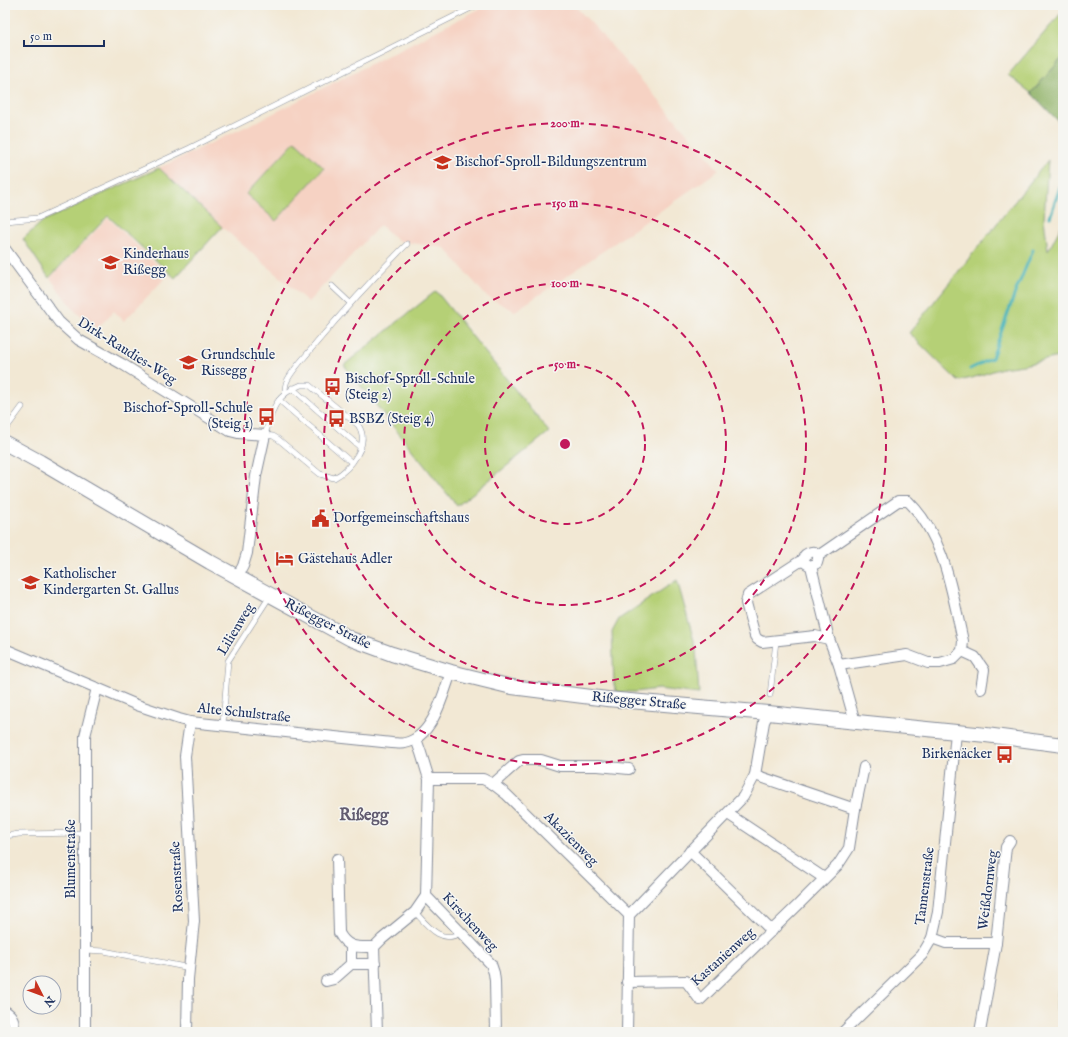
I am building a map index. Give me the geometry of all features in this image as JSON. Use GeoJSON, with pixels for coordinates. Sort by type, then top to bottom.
{"type":"FeatureCollection","features":[{"type":"Feature","properties":{"kind":"street","name":"Dirk-Raudies-Weg"},"geometry":{"type":"LineString","coordinates":[[5,249],[59,322],[79,340],[122,364],[230,431],[265,435]]}},
{"type":"Feature","properties":{"kind":"street"},"geometry":{"type":"LineString","coordinates":[[237,577],[244,566],[247,553],[256,476],[265,435]]}},
{"type":"Feature","properties":{"kind":"street","name":"Rißegger Straße"},"geometry":{"type":"LineString","coordinates":[[5,444],[40,462],[237,577],[351,639],[392,654],[451,672],[512,687],[607,699],[768,713],[1063,745]]}},
{"type":"Feature","properties":{"kind":"street"},"geometry":{"type":"LineString","coordinates":[[829,639],[815,636],[762,642],[757,639],[746,598],[751,592],[799,562],[807,564],[817,563],[818,556],[898,501],[908,501],[919,511],[938,547],[944,563],[963,641],[962,652],[954,658],[940,663],[928,663],[907,655],[839,665]]}},
{"type":"Feature","properties":{"kind":"street"},"geometry":{"type":"LineString","coordinates":[[807,564],[829,639],[839,665],[855,722]]}},
{"type":"Feature","properties":{"kind":"street","name":"Alte Schulstraße"},"geometry":{"type":"LineString","coordinates":[[5,649],[137,705],[190,722],[223,724],[392,743],[405,743],[416,739]]}},
{"type":"Feature","properties":{"kind":"street"},"geometry":{"type":"LineString","coordinates":[[962,652],[975,657],[984,670],[981,689]]}},
{"type":"Feature","properties":{"kind":"street"},"geometry":{"type":"LineString","coordinates":[[416,739],[426,729],[435,716],[451,672]]}},
{"type":"Feature","properties":{"kind":"street","name":"Blumenstraße"},"geometry":{"type":"LineString","coordinates":[[84,1032],[85,736],[97,688]]}},
{"type":"Feature","properties":{"kind":"street"},"geometry":{"type":"LineString","coordinates":[[627,1032],[629,915],[743,797],[755,775],[764,722],[768,713]]}},
{"type":"Feature","properties":{"kind":"street","name":"Rosenstraße"},"geometry":{"type":"LineString","coordinates":[[187,1032],[188,979],[194,921],[185,756],[190,722]]}},
{"type":"Feature","properties":{"kind":"street","name":"Tannenstraße"},"geometry":{"type":"LineString","coordinates":[[843,1032],[922,955],[932,938],[938,912],[956,733]]}},
{"type":"Feature","properties":{"kind":"street","name":"Kirschenweg"},"geometry":{"type":"LineString","coordinates":[[416,739],[429,779],[426,896],[490,964],[494,973],[496,1032]]}},
{"type":"Feature","properties":{"kind":"street"},"geometry":{"type":"LineString","coordinates":[[493,784],[518,761],[523,760],[540,760],[560,766],[598,766],[629,769]]}},
{"type":"Feature","properties":{"kind":"street","name":"Kastanienweg"},"geometry":{"type":"LineString","coordinates":[[627,982],[686,981],[700,1000],[838,865],[849,848],[855,809],[864,768]]}},
{"type":"Feature","properties":{"kind":"street"},"geometry":{"type":"LineString","coordinates":[[755,775],[855,809]]}},
{"type":"Feature","properties":{"kind":"street","name":"Akazienweg"},"geometry":{"type":"LineString","coordinates":[[429,779],[483,779],[493,784],[506,794],[629,915]]}},
{"type":"Feature","properties":{"kind":"street"},"geometry":{"type":"LineString","coordinates":[[728,814],[824,878]]}},
{"type":"Feature","properties":{"kind":"street","name":"Weißdornweg"},"geometry":{"type":"LineString","coordinates":[[980,1032],[996,943],[1006,847],[1010,840]]}},
{"type":"Feature","properties":{"kind":"street","name":"Kastanienweg"},"geometry":{"type":"LineString","coordinates":[[690,851],[772,931]]}},
{"type":"Feature","properties":{"kind":"street"},"geometry":{"type":"LineString","coordinates":[[337,859],[339,933],[343,941],[351,946],[374,947],[414,912],[426,896]]}},
{"type":"Feature","properties":{"kind":"street","name":"Weißdornweg"},"geometry":{"type":"LineString","coordinates":[[932,938],[946,943],[996,943]]}},
{"type":"Feature","properties":{"kind":"street"},"geometry":{"type":"LineString","coordinates":[[351,946],[351,964]]}},
{"type":"Feature","properties":{"kind":"street"},"geometry":{"type":"LineString","coordinates":[[374,947],[376,1032]]}},
{"type":"Feature","properties":{"kind":"street"},"geometry":{"type":"LineString","coordinates":[[326,981],[334,979],[351,964],[375,964]]}},
{"type":"Feature","properties":{"kind":"street"},"geometry":{"type":"LineString","coordinates":[[5,1011],[12,1016],[14,1022],[14,1032]]}},
{"type":"Feature","properties":{"kind":"lane"},"geometry":{"type":"LineString","coordinates":[[5,221],[38,218],[196,145],[477,5]]}},
{"type":"Feature","properties":{"kind":"lane"},"geometry":{"type":"LineString","coordinates":[[285,393],[284,388],[287,380],[350,303],[380,270],[407,244]]}},
{"type":"Feature","properties":{"kind":"lane"},"geometry":{"type":"LineString","coordinates":[[332,286],[350,303]]}},
{"type":"Feature","properties":{"kind":"lane"},"geometry":{"type":"LineString","coordinates":[[301,385],[309,385],[352,420],[362,431],[363,439],[361,448],[341,474],[334,478],[320,474],[274,436],[265,435],[272,412],[279,400],[292,388],[301,385]]}},
{"type":"Feature","properties":{"kind":"lane"},"geometry":{"type":"LineString","coordinates":[[292,388],[361,448]]}},
{"type":"Feature","properties":{"kind":"lane"},"geometry":{"type":"LineString","coordinates":[[279,400],[351,462]]}},
{"type":"Feature","properties":{"kind":"lane"},"geometry":{"type":"LineString","coordinates":[[5,430],[22,407]]}},
{"type":"Feature","properties":{"kind":"lane","name":"Lilienweg"},"geometry":{"type":"LineString","coordinates":[[223,724],[228,661],[270,595]]}},
{"type":"Feature","properties":{"kind":"lane"},"geometry":{"type":"LineString","coordinates":[[770,694],[776,641]]}},
{"type":"Feature","properties":{"kind":"lane"},"geometry":{"type":"LineString","coordinates":[[5,836],[19,834],[85,833]]}},
{"type":"Feature","properties":{"kind":"lane"},"geometry":{"type":"LineString","coordinates":[[414,912],[437,934],[449,937],[455,936],[461,932]]}},
{"type":"Feature","properties":{"kind":"lane"},"geometry":{"type":"LineString","coordinates":[[85,950],[104,951],[190,968]]}},
{"type":"Feature","properties":{"kind":"shaded area","name":"Bischof-Sproll-Bildungszentrum"},"geometry":{"type":"Polygon","coordinates":[[[487,5],[574,5],[596,28],[719,170],[515,311],[486,296],[445,248],[399,241],[380,225],[308,302],[222,227],[159,168],[270,115],[487,5]]]}},
{"type":"Feature","properties":{"kind":"shaded area","name":"Kinderhaus Rißegg"},"geometry":{"type":"Polygon","coordinates":[[[108,218],[168,275],[124,321],[114,311],[97,329],[75,311],[50,278],[108,218]]]}},
{"type":"Feature","properties":{"kind":"green space"},"geometry":{"type":"Polygon","coordinates":[[[1063,11],[1063,57],[1031,93],[1008,75],[1063,11]]]}},
{"type":"Feature","properties":{"kind":"green space"},"geometry":{"type":"Polygon","coordinates":[[[1063,57],[1063,126],[1031,93],[1063,57]]]}},
{"type":"Feature","properties":{"kind":"green space"},"geometry":{"type":"Polygon","coordinates":[[[295,141],[324,168],[276,221],[246,194],[295,141]]]}},
{"type":"Feature","properties":{"kind":"green space"},"geometry":{"type":"Polygon","coordinates":[[[1048,160],[1044,219],[1048,251],[1063,223],[1063,356],[1002,368],[958,381],[909,333],[1048,160]]]}},
{"type":"Feature","properties":{"kind":"green space"},"geometry":{"type":"Polygon","coordinates":[[[159,168],[222,227],[175,278],[108,216],[49,278],[23,239],[43,221],[159,168]]]}},
{"type":"Feature","properties":{"kind":"green space"},"geometry":{"type":"Polygon","coordinates":[[[436,291],[549,432],[457,506],[344,365],[436,291]]]}},
{"type":"Feature","properties":{"kind":"green space"},"geometry":{"type":"Polygon","coordinates":[[[677,580],[696,648],[699,694],[658,689],[635,692],[617,692],[614,685],[612,632],[619,619],[677,580]]]}},
{"type":"Feature","properties":{"kind":"green space"},"geometry":{"type":"Polygon","coordinates":[[[1063,949],[1063,1011],[1056,1010],[1063,949]]]}},
{"type":"Feature","properties":{"kind":"waterway"},"geometry":{"type":"LineString","coordinates":[[1050,217],[1063,178]]}},
{"type":"Feature","properties":{"kind":"waterway"},"geometry":{"type":"LineString","coordinates":[[970,369],[992,358],[1015,293],[1033,250]]}},
{"type":"Feature","properties":{"kind":"place","name":"Bischof-Sproll-Bildungszentrum"},"geometry":{"type":"Point","coordinates":[442,162]}},
{"type":"Feature","properties":{"kind":"place","name":"Kinderhaus Rißegg"},"geometry":{"type":"Point","coordinates":[110,262]}},
{"type":"Feature","properties":{"kind":"place","name":"Grundschule Rissegg"},"geometry":{"type":"Point","coordinates":[188,363]}},
{"type":"Feature","properties":{"kind":"place","name":"Bischof-Sproll-Schule (Steig 2)"},"geometry":{"type":"Point","coordinates":[332,387]}},
{"type":"Feature","properties":{"kind":"place","name":"Bischof-Sproll-Schule (Steig 1)"},"geometry":{"type":"Point","coordinates":[266,416]}},
{"type":"Feature","properties":{"kind":"place","name":"BSBZ (Steig 4)"},"geometry":{"type":"Point","coordinates":[336,419]}},
{"type":"Feature","properties":{"kind":"place","name":"Dorfgemeinschaftshaus"},"geometry":{"type":"Point","coordinates":[320,518]}},
{"type":"Feature","properties":{"kind":"place","name":"Gästehaus Adler"},"geometry":{"type":"Point","coordinates":[285,559]}},
{"type":"Feature","properties":{"kind":"place","name":"Katholischer Kindergarten St. Gallus"},"geometry":{"type":"Point","coordinates":[30,582]}},
{"type":"Feature","properties":{"kind":"place","name":"Birkenäcker"},"geometry":{"type":"Point","coordinates":[1005,754]}},
{"type":"Feature","properties":{"kind":"district","name":"Rißegg"},"geometry":{"type":"Point","coordinates":[364,816]}}]}
